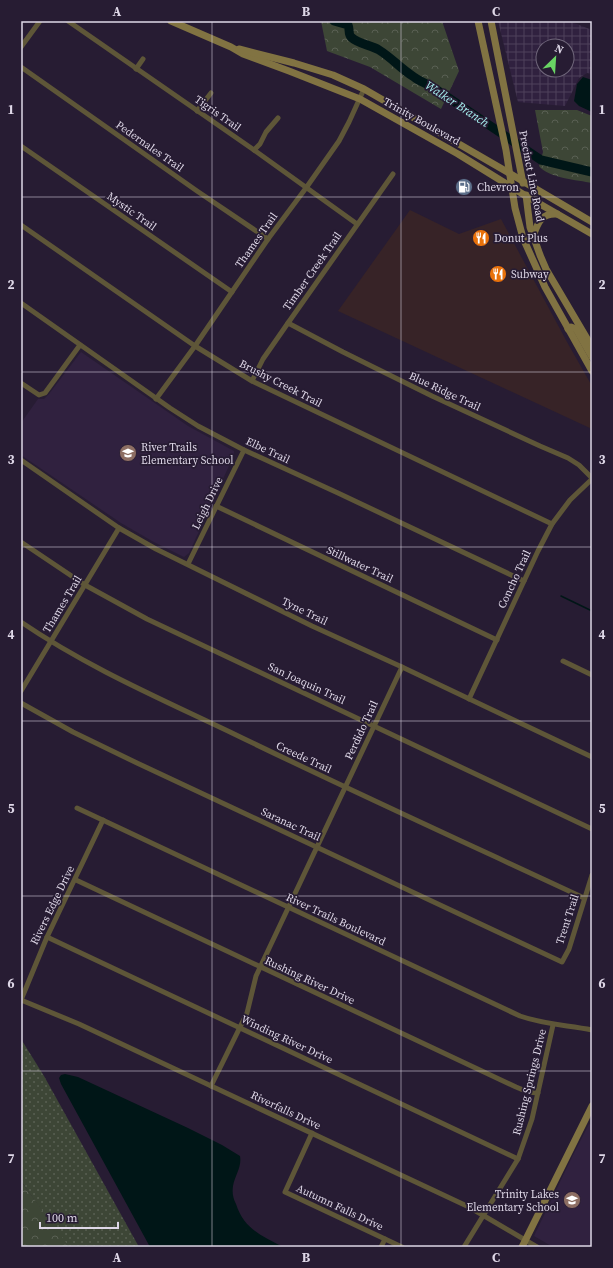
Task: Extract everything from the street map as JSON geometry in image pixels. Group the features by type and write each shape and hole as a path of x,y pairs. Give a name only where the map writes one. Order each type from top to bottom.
{"main road":[{"name":"Trinity Boulevard","path":"171,21 231,47 250,57 360,98 458,154 512,188 592,234"},
{"name":"Precinct Line Road","path":"478,21 494,94 515,208 523,238 534,266 592,371"},
{"name":"Precinct Line Road","path":"491,21 533,236 546,269 570,307 592,347"},
{"name":"Trinity Boulevard","path":"231,47 333,75 364,89 592,222"},
{"path":"533,236 537,225 544,216 557,214"},
{"path":"559,312 570,307"},
{"path":"568,329 571,327 576,329 592,357"},
{"path":"524,1244 592,1106"}],"street":[{"path":"21,47 40,21"},
{"name":"Tigris Trail","path":"68,21 254,150 357,224"},
{"path":"136,69 143,59"},
{"name":"Pedernales Trail","path":"21,67 268,239"},
{"name":"Thames Trail","path":"156,399 195,346 268,239 339,140 364,89"},
{"path":"198,111 210,93"},
{"path":"254,150 278,118"},
{"name":"Mystic Trail","path":"21,146 232,292"},
{"name":"Timber Creek Trail","path":"252,381 263,359 392,174"},
{"name":"Brushy Creek Trail","path":"21,225 195,346 252,381 552,524"},
{"name":"Elbe Trail","path":"21,303 156,399 191,422 244,450 524,581"},
{"name":"Blue Ridge Trail","path":"288,323 432,396 568,458 579,464 592,478"},
{"path":"21,383 39,395 45,393 80,345"},
{"name":"Leigh Drive","path":"188,564 244,450"},
{"name":"Tyne Trail","path":"21,460 119,528 188,564 312,626 592,757"},
{"name":"Concho Trail","path":"469,699 552,524 570,500 592,478"},
{"name":"Stillwater Trail","path":"216,506 497,640"},
{"name":"Thames Trail","path":"21,690 119,528"},
{"name":"San Joaquin Trail","path":"21,542 85,585 147,619 592,828"},
{"name":"Creede Trail","path":"21,622 51,642 116,678 345,787 584,898"},
{"path":"563,661 592,675"},
{"name":"Perdido Trail","path":"211,1086 247,1013 253,984 260,967 402,667"},
{"name":"Saranac Trail","path":"21,703 73,732 555,959"},
{"name":"River Trails Boulevard","path":"77,808 520,1016 536,1022 592,1030"},
{"name":"Rivers Edge Drive","path":"21,1000 47,937 76,880 103,820"},
{"name":"Trent Trail","path":"555,959 562,962 569,949 592,875"},
{"name":"Rushing River Drive","path":"76,880 516,1087 528,1092 538,1093"},
{"name":"Winding River Drive","path":"47,937 518,1159"},
{"name":"Riverfalls Drive","path":"21,1000 80,1024 469,1207 524,1244 537,1247"},
{"name":"Rushing Springs Drive","path":"464,1247 518,1159 532,1119 553,1025"},
{"name":"Autumn Falls Drive","path":"312,1133 285,1192 402,1247"},
{"path":"381,1247 384,1239"}],"shaded area":[{"path":"498,21 569,21 592,30 592,74 587,73 579,78 565,106 518,102"},
{"path":"583,77 592,80 592,112 579,106 574,101 577,84"},
{"path":"410,210 459,234 501,219 592,386 592,429 338,311"},
{"name":"River Trails Elementary School","path":"81,352 188,426 234,451 234,455 189,553 184,557 121,523 21,455 21,423 38,399 44,399 49,394"},
{"path":"65,1074 78,1077 188,1128 240,1156 240,1164 233,1186 234,1200 239,1213 254,1230 283,1247 150,1247 61,1084 59,1078 61,1075"},
{"name":"Trinity Lakes Elementary School","path":"589,1124 592,1125 592,1247 553,1247 534,1236"}],"green space":[{"path":"321,21 442,21 459,71 441,109 370,67 327,51"},
{"path":"535,110 577,110 592,116 592,183 556,176 543,170 539,166 543,152"},
{"path":"21,1039 44,1076 139,1247 68,1247 21,1181"},
{"path":"21,1181 67,1244 68,1247 21,1247"}],"waterway":[{"name":"Walker Branch","path":"334,21 348,25 350,36 354,39 379,50 405,71 431,86 541,160 592,172"},
{"path":"561,596 592,611"}],"place":[{"name":"Chevron","path":"464,187"},
{"name":"Donut Plus","path":"481,238"},
{"name":"Subway","path":"498,274"},
{"name":"River Trails Elementary School","path":"128,453"},
{"name":"Trinity Lakes Elementary School","path":"572,1200"}]}
